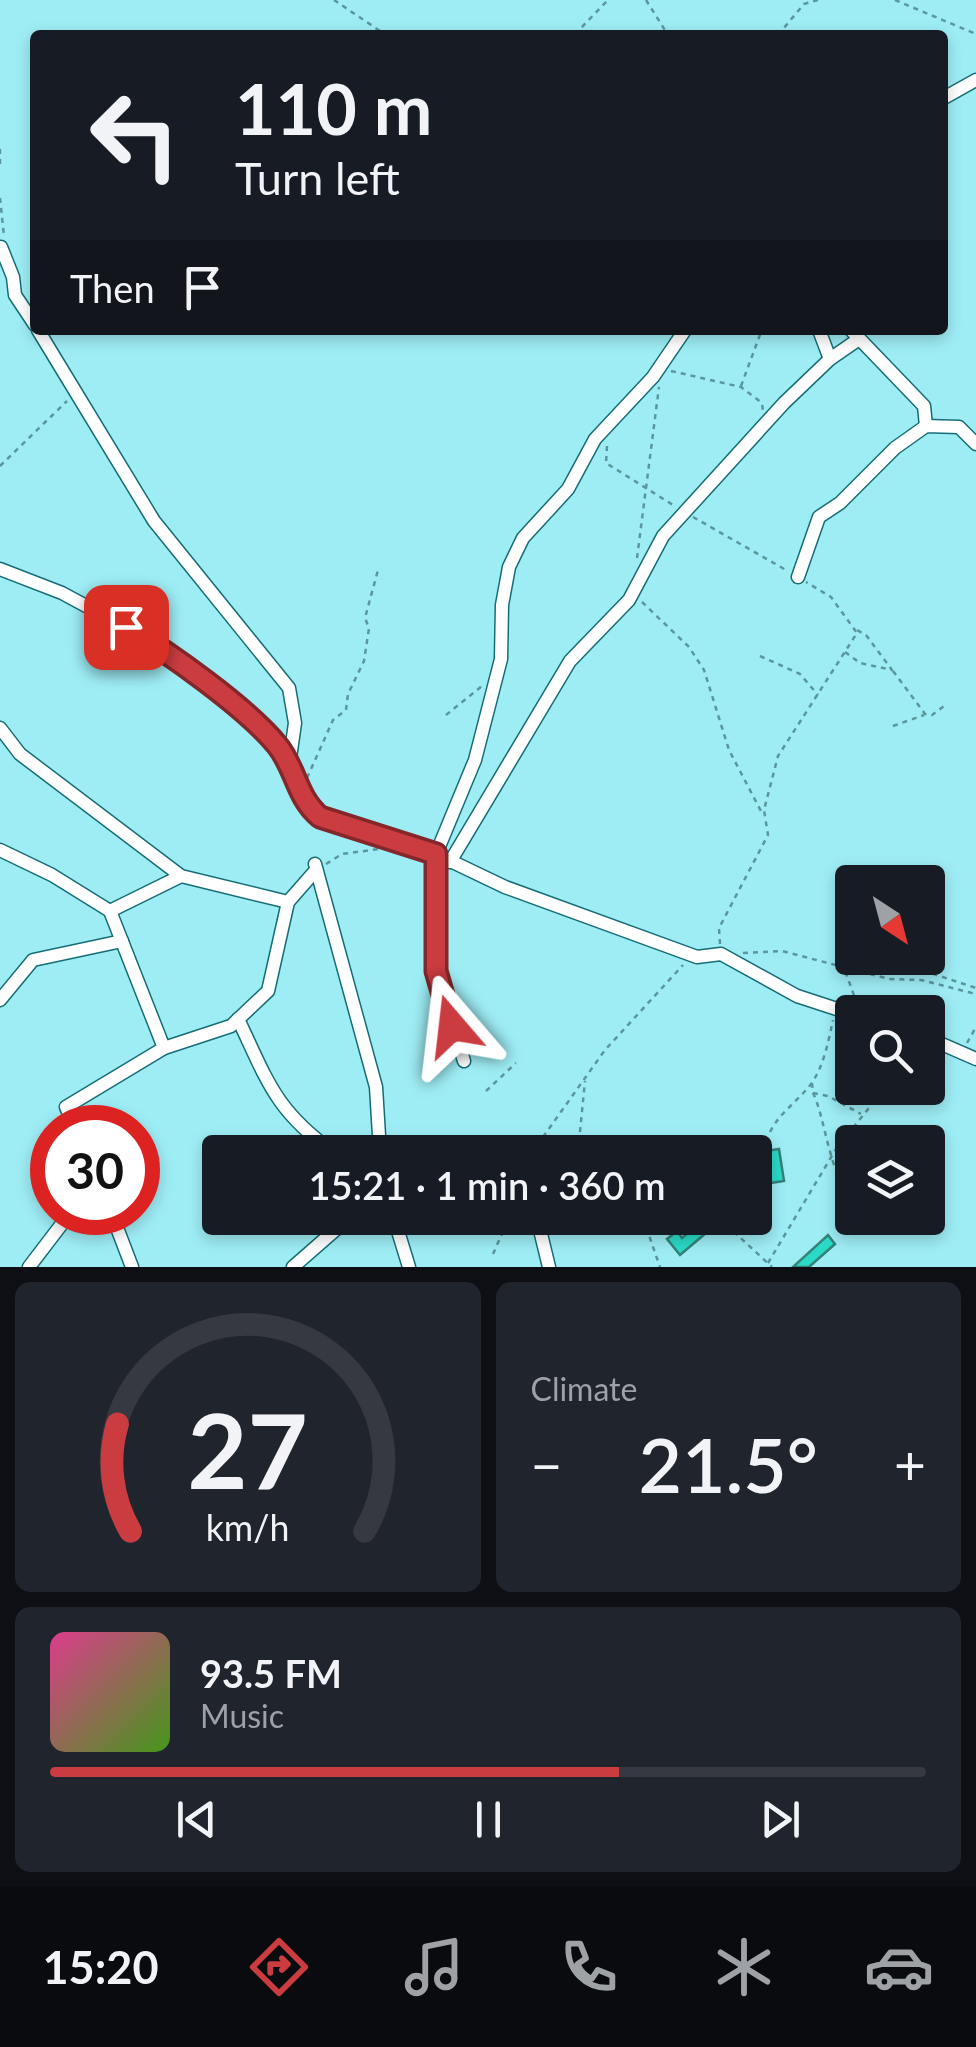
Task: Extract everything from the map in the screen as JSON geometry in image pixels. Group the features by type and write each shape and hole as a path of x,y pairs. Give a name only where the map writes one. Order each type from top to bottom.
{"street":[{"path":"948,96 976,80"},
{"path":"1,247 14,277 15,295 30,318"},
{"path":"41,335 154,522 289,688 295,724 289,764"},
{"path":"464,1061 436,971 436,854 474,760 497,671 509,566 523,538 568,488 588,449 662,365 682,335"},
{"path":"821,335 830,359"},
{"path":"450,862 570,662 633,592 663,536 765,424 854,335"},
{"path":"856,335 924,406 926,426"},
{"path":"798,578 819,517 840,502 895,448 926,426 960,427 976,444"},
{"path":"0,569 62,593 154,644 262,728 289,764 308,807 330,823 436,854 505,887 697,957 721,954 797,996 835,1009"},
{"path":"0,728 20,754 182,876 288,902"},
{"path":"0,749 20,754"},
{"path":"0,850 52,875 110,911 164,1048"},
{"path":"69,1105 164,1048 231,1026 268,991 288,902 318,866"},
{"path":"318,866 376,1087 379,1135"},
{"path":"110,911 182,876"},
{"path":"0,1000 33,960 122,940"},
{"path":"238,1019 279,1104 310,1135"},
{"path":"945,1045 976,1059"},
{"path":"29,1267 53,1235"},
{"path":"120,1235 132,1267"},
{"path":"294,1267 330,1235"},
{"path":"402,1235 409,1267"},
{"path":"541,1235 549,1267"}],"path":[{"path":"334,0 379,30"},
{"path":"579,30 608,0"},
{"path":"646,0 665,30"},
{"path":"782,30 804,4 818,0"},
{"path":"895,0 976,34"},
{"path":"0,149 0,168"},
{"path":"0,198 5,231 1,247"},
{"path":"741,388 760,335"},
{"path":"765,424 762,403 741,388 693,379 662,365 633,592 652,616 689,648 704,670 729,750 764,816 768,835 719,928 721,954 782,951 835,963"},
{"path":"0,466 76,391"},
{"path":"608,427 606,463 832,598 857,633 778,756 764,816"},
{"path":"299,792 333,720 346,710 348,694 364,660 369,628 365,618 378,570"},
{"path":"854,628 866,635 925,714"},
{"path":"845,652 860,663 892,670"},
{"path":"760,656 800,674 819,696"},
{"path":"446,715 497,671"},
{"path":"892,726 932,715 944,706"},
{"path":"318,866 363,848 384,849"},
{"path":"542,1135 605,1050 684,963 697,957"},
{"path":"876,975 976,991"},
{"path":"932,975 976,991"},
{"path":"770,1132 777,1119 812,1082 826,1050 835,1009"},
{"path":"486,1091 516,1063"},
{"path":"579,1135 586,1079"},
{"path":"812,1082 835,1170"},
{"path":"813,1093 828,1096 862,1114"},
{"path":"768,1263 833,1153 870,1105"},
{"path":"493,1254 501,1235"},
{"path":"649,1235 660,1267"},
{"path":"738,1235 772,1267"}],"building":[{"path":"779,1149 784,1181 772,1183 772,1150"},
{"path":"672,1235 704,1235 680,1255 667,1239"},
{"path":"828,1235 835,1244 809,1267 793,1267"}],"route":[{"path":"126,627 154,644 262,728 289,764 296,788 308,807 320,817 436,854 436,971 452,1026"}]}
